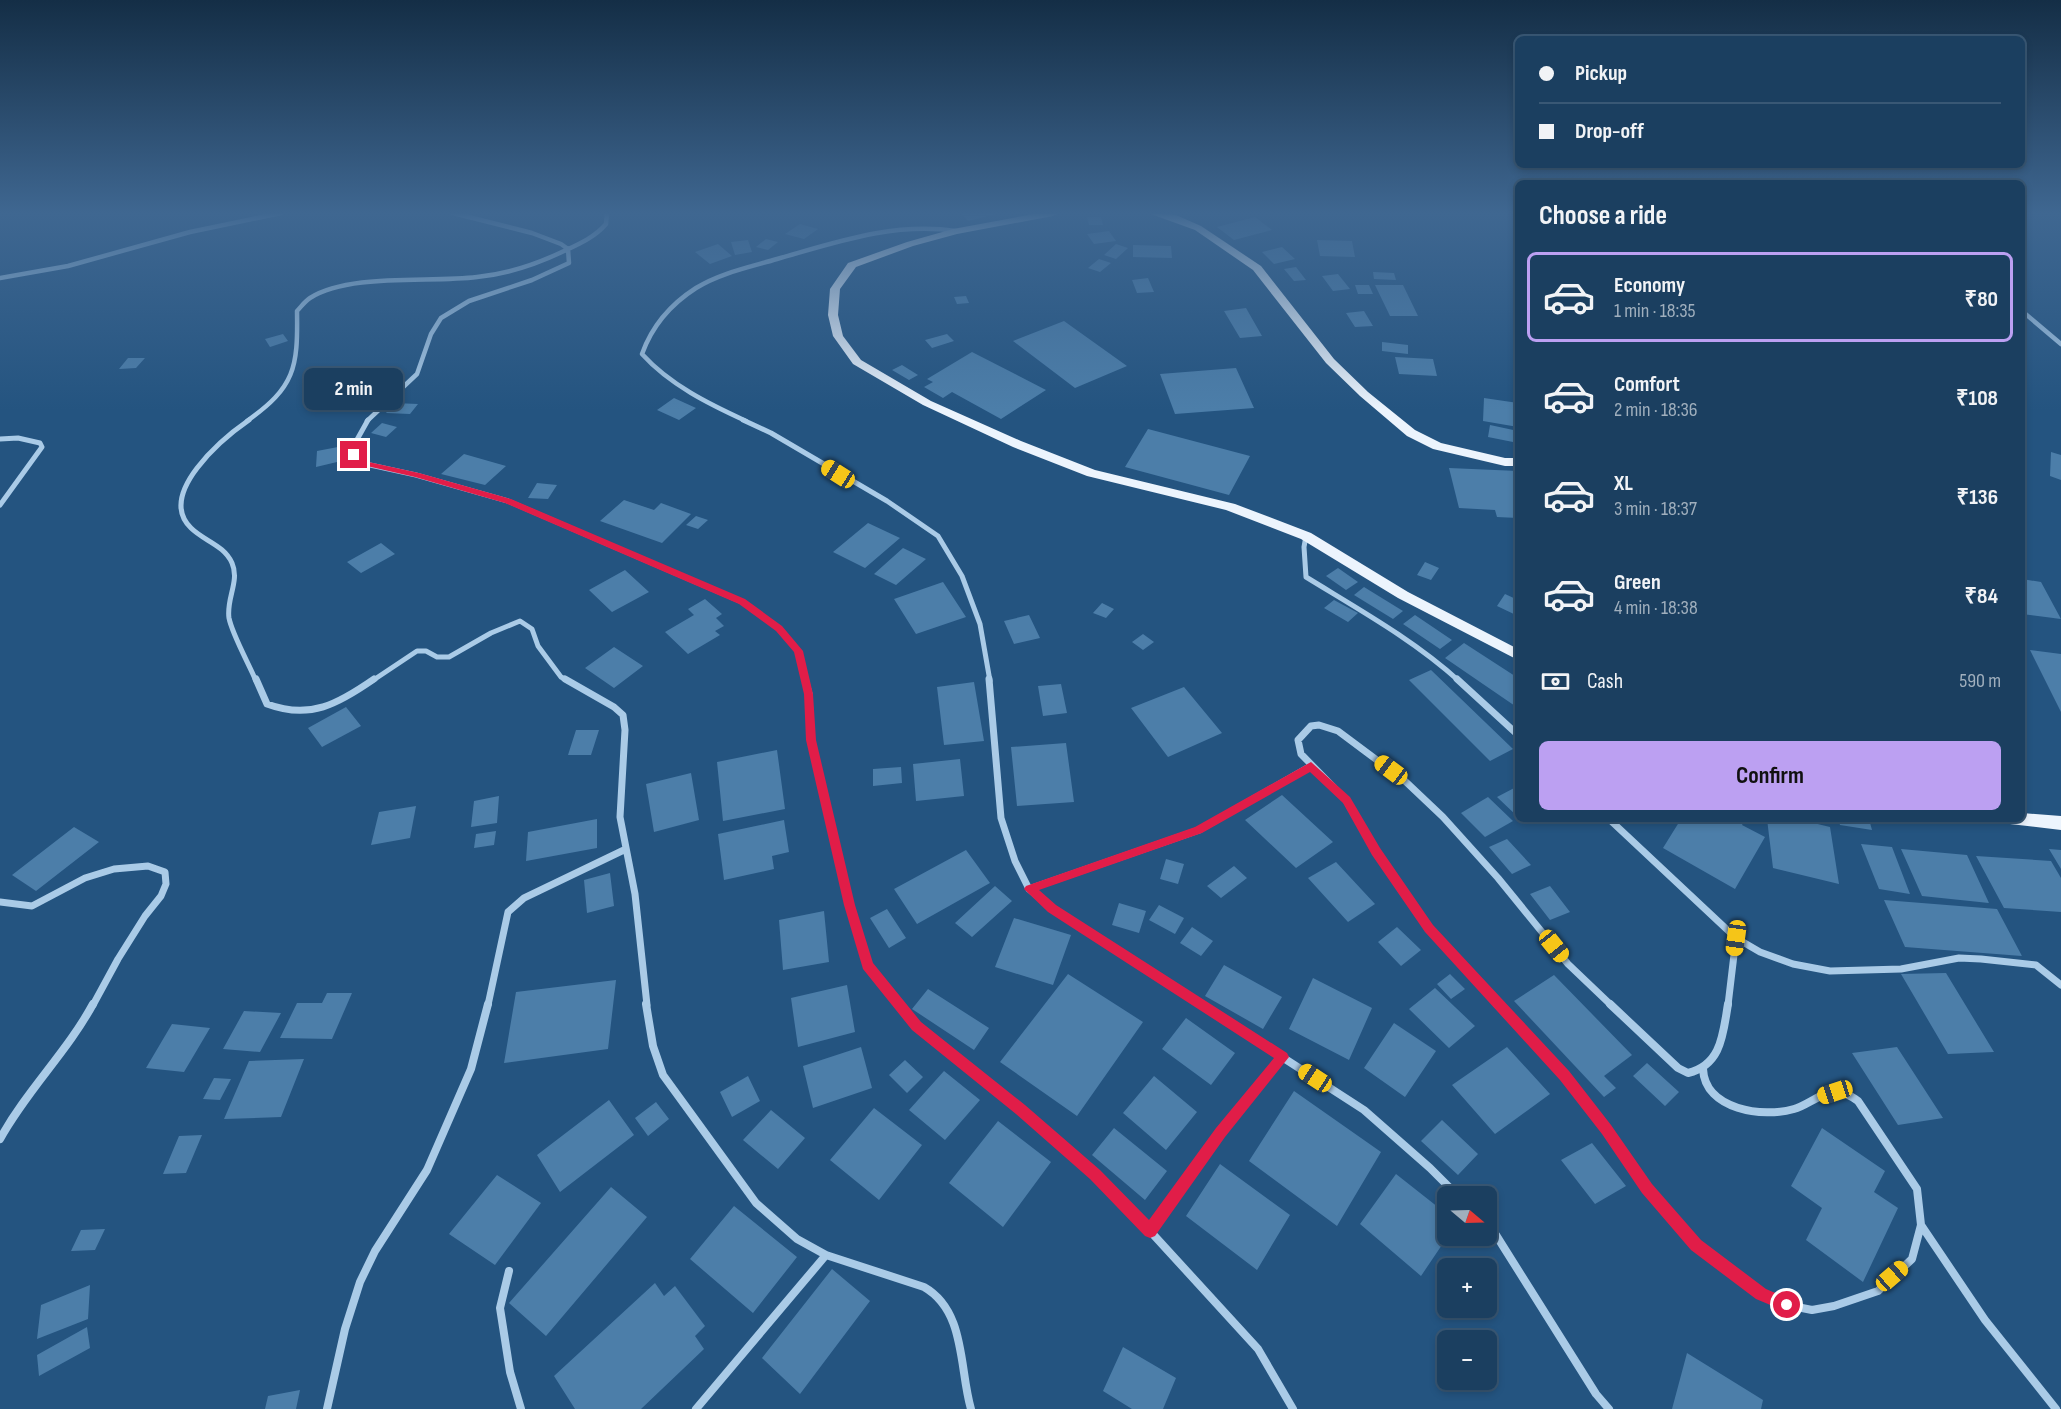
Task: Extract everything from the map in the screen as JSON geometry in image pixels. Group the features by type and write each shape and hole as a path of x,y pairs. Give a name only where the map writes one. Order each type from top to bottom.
{"main road":[{"path":"842,279 835,289 832,315 838,336 857,362 927,403 1017,444 1091,473 1230,507 1306,536 1403,595 1515,653"},
{"path":"1265,279 1330,361 1364,394 1411,433 1437,446 1505,462 1515,462"},
{"path":"2025,820 2061,823"}],"street":[{"path":"464,279 395,281 343,286 328,289 301,304 297,311 300,330 298,360 289,383 279,398 206,453 182,498 182,516 190,528 220,546 232,563 236,584 230,601 229,618 267,704 277,710 315,709 356,692 417,651 426,651 437,657 449,657 520,621 532,629 537,646 561,677 614,707 623,715 625,730 620,817 635,894 643,982 653,1046 663,1075 756,1203 797,1239 826,1255 924,1287 936,1294 946,1305 961,1349 966,1392 971,1409"},
{"path":"532,279 469,301 441,318 431,334 417,374 366,422 354,445 354,455 361,463 416,475 508,501 742,602 779,628 798,651 809,694 811,740 849,905 867,966 916,1026 1020,1109 1095,1175 1150,1231 1258,1349 1293,1409"},
{"path":"712,279 700,284 673,306 646,339 642,354 653,366 677,384 717,408 771,433 887,501 938,536 962,576 980,624 988,663 1001,818 1015,861 1029,889 1052,908 1364,1110 1448,1186"},
{"path":"2025,314 2061,344"},
{"path":"0,439 32,440 40,443 42,447 37,459 12,486 0,505"},
{"path":"1306,536 1303,554 1307,562 1306,577 1376,620 1446,669 1515,732"},
{"path":"1703,1069 1703,1081 1711,1092 1725,1102 1747,1110 1773,1114 1802,1106 1835,1092 1849,1094 1858,1101 1917,1189 1921,1225 1912,1259 1878,1291 1834,1306 1812,1310 1787,1305 1761,1294 1696,1245 1647,1189 1606,1130 1564,1076 1429,929 1376,852 1346,800 1301,754 1298,740 1307,728 1319,725 1338,731 1396,774 1443,817 1498,878 1568,964 1678,1068 1688,1073 1703,1069 1711,1063 1720,1042 1726,1015 1736,938"},
{"path":"1029,889 1199,830 1311,766"},
{"path":"1612,822 1736,938 1760,952 1793,964 1830,971 1890,970 1959,958 1981,959 2036,965 2061,985"},
{"path":"327,1409 345,1329 360,1282 375,1251 427,1170 471,1069 498,965 508,912 524,898 626,849"},
{"path":"0,902 33,906 87,877 130,867 147,865 159,867 165,873 166,884 161,896 145,916 118,959 81,1028 17,1108 0,1139"},
{"path":"1150,1231 1221,1133 1282,1057"},
{"path":"1921,1225 1985,1320 2056,1409"},
{"path":"1497,1237 1596,1395 1609,1409"},
{"path":"696,1409 826,1255"},
{"path":"509,1271 501,1308 510,1372 521,1409"}],"building":[{"path":"1148,279 1154,292 1137,293 1132,280"},
{"path":"1324,279 1342,279 1350,289 1333,291"},
{"path":"1355,285 1369,285 1373,294 1358,294"},
{"path":"1375,285 1403,285 1418,316 1390,316"},
{"path":"966,296 969,303 957,304 954,297"},
{"path":"1246,308 1262,336 1240,338 1224,311"},
{"path":"1364,311 1373,326 1355,327 1346,313"},
{"path":"1064,321 1127,366 1075,388 1013,341"},
{"path":"283,334 288,341 270,347 265,339"},
{"path":"947,334 954,341 932,348 925,340"},
{"path":"1382,342 1408,345 1408,354 1382,351"},
{"path":"972,352 1046,390 1001,419 952,392 943,398 924,387 933,382 927,379"},
{"path":"1395,357 1433,359 1437,376 1399,374"},
{"path":"128,358 145,358 136,368 119,369"},
{"path":"902,365 918,375 909,380 892,370"},
{"path":"1236,368 1254,408 1175,414 1160,374"},
{"path":"674,398 696,408 679,420 657,410"},
{"path":"1484,398 1515,403 1515,426 1483,421"},
{"path":"394,403 418,404 410,414 386,413"},
{"path":"382,423 397,427 386,437 371,433"},
{"path":"1490,425 1515,430 1515,442 1488,437"},
{"path":"1148,429 1250,456 1229,495 1125,467"},
{"path":"338,447 337,462 316,467 317,451"},
{"path":"2051,452 2061,455 2061,480 2050,476"},
{"path":"464,454 506,466 485,485 441,474"},
{"path":"1449,468 1515,471 1515,518 1497,517 1495,510 1459,508"},
{"path":"537,483 557,485 548,499 528,498"},
{"path":"624,500 654,510 661,503 691,514 662,543 600,521"},
{"path":"696,516 708,520 698,529 686,525"},
{"path":"868,523 900,538 865,568 833,552"},
{"path":"381,543 395,554 361,573 347,562"},
{"path":"903,548 926,559 896,585 874,574"},
{"path":"1425,562 1439,568 1431,580 1417,575"},
{"path":"1338,568 1358,582 1346,590 1326,576"},
{"path":"625,570 649,592 612,612 589,590"},
{"path":"2025,579 2041,582 2061,619 2025,614"},
{"path":"943,582 966,617 916,634 894,599"},
{"path":"1364,587 1403,611 1393,619 1354,595"},
{"path":"1505,594 1515,599 1515,615 1497,606"},
{"path":"705,599 722,614 716,618 724,626 715,631 720,635 688,654 665,632 694,615 688,609"},
{"path":"1334,600 1358,613 1348,622 1324,608"},
{"path":"1102,603 1114,609 1106,618 1093,613"},
{"path":"1029,615 1040,638 1014,644 1004,621"},
{"path":"1415,615 1452,640 1440,649 1403,624"},
{"path":"1143,634 1154,642 1143,650 1132,642"},
{"path":"1464,643 1515,676 1515,706 1445,658"},
{"path":"614,647 643,666 614,688 585,668"},
{"path":"2030,650 2061,654 2061,712"},
{"path":"1431,670 1513,749 1490,761 1409,680"},
{"path":"974,682 984,741 944,745 937,687"},
{"path":"1061,684 1067,713 1043,716 1038,686"},
{"path":"1184,687 1222,733 1168,757 1131,708"},
{"path":"346,707 361,726 322,747 308,728"},
{"path":"576,730 599,730 591,755 568,755"},
{"path":"1066,743 1074,802 1017,806 1011,747"},
{"path":"777,750 785,809 723,821 717,762"},
{"path":"960,759 964,796 916,801 913,764"},
{"path":"901,767 902,783 873,786 873,769"},
{"path":"691,773 699,820 654,832 646,784"},
{"path":"1515,788 1515,814 1497,797"},
{"path":"1282,795 1333,842 1296,868 1245,820"},
{"path":"499,796 497,823 471,827 474,801"},
{"path":"1488,797 1513,821 1485,837 1461,813"},
{"path":"416,806 410,838 371,845 379,812"},
{"path":"597,819 597,848 526,861 528,832"},
{"path":"784,820 789,852 772,856 774,869 724,880 718,834"},
{"path":"1679,822 1744,822 1742,825 1765,837 1735,889 1663,848"},
{"path":"1767,822 1809,822 1830,827 1839,884 1773,868"},
{"path":"1839,822 1870,822 1872,830 1840,825"},
{"path":"74,827 99,842 36,891 12,875"},
{"path":"496,831 494,845 474,848 476,834"},
{"path":"1507,839 1531,865 1512,874 1489,847"},
{"path":"1861,844 1892,847 1910,894 1879,889"},
{"path":"1901,849 1967,855 1989,903 1922,896"},
{"path":"2049,849 2061,850 2061,869"},
{"path":"966,850 990,883 917,924 894,889"},
{"path":"1976,856 2051,861 2061,878 2061,912 2004,908"},
{"path":"1166,859 1184,864 1178,884 1160,879"},
{"path":"1336,862 1375,904 1348,922 1308,878"},
{"path":"1234,866 1247,878 1221,898 1207,886"},
{"path":"610,873 614,906 587,913 584,880"},
{"path":"995,886 1012,901 972,937 955,923"},
{"path":"1550,886 1570,912 1550,920 1530,894"},
{"path":"1884,900 1997,909 2022,956 1905,947"},
{"path":"1119,903 1146,911 1139,933 1112,925"},
{"path":"1159,905 1184,918 1175,934 1149,920"},
{"path":"887,909 906,938 889,948 870,918"},
{"path":"824,911 829,962 783,970 779,920"},
{"path":"1014,918 1071,935 1053,985 995,967"},
{"path":"1192,927 1213,941 1201,956 1180,943"},
{"path":"1397,927 1421,950 1401,966 1378,942"},
{"path":"1224,965 1282,997 1263,1029 1205,996"},
{"path":"1946,973 1994,1052 1948,1054 1901,974"},
{"path":"1068,974 1143,1022 1077,1116 1000,1062"},
{"path":"1450,974 1465,989 1451,999 1437,984"},
{"path":"1554,975 1632,1055 1604,1076 1616,1088 1604,1097 1514,1001"},
{"path":"1313,978 1372,1008 1349,1060 1289,1029"},
{"path":"616,980 608,1049 504,1063 516,992"},
{"path":"847,985 855,1032 798,1047 791,998"},
{"path":"1435,988 1475,1026 1449,1048 1409,1009"},
{"path":"928,989 989,1028 974,1050 912,1009"},
{"path":"327,993 352,993 332,1039 280,1038 297,1003 322,1003"},
{"path":"244,1011 281,1013 260,1052 223,1049"},
{"path":"1186,1018 1235,1053 1211,1085 1162,1049"},
{"path":"1394,1023 1436,1051 1405,1097 1364,1068"},
{"path":"172,1024 210,1028 184,1072 146,1068"},
{"path":"861,1047 872,1088 813,1108 803,1066"},
{"path":"1507,1047 1550,1094 1495,1134 1452,1085"},
{"path":"1897,1047 1943,1118 1898,1125 1852,1053"},
{"path":"304,1059 281,1117 224,1119 249,1061"},
{"path":"905,1060 923,1077 907,1093 889,1075"},
{"path":"1647,1063 1679,1092 1665,1106 1633,1076"},
{"path":"944,1071 980,1100 945,1140 909,1110"},
{"path":"748,1076 760,1101 732,1117 720,1092"},
{"path":"1154,1076 1197,1112 1166,1150 1123,1113"},
{"path":"214,1078 231,1079 220,1100 203,1099"},
{"path":"1294,1091 1381,1152 1337,1226 1249,1161"},
{"path":"609,1100 634,1135 560,1192 537,1155"},
{"path":"656,1102 669,1119 648,1136 635,1118"},
{"path":"874,1108 922,1145 879,1200 830,1160"},
{"path":"771,1110 805,1138 778,1169 743,1140"},
{"path":"1442,1120 1478,1154 1458,1175 1421,1141"},
{"path":"998,1121 1051,1162 1003,1227 949,1183"},
{"path":"1114,1128 1167,1171 1145,1200 1092,1155"},
{"path":"1822,1128 1885,1171 1874,1192 1898,1208 1863,1282 1806,1240 1822,1208 1791,1186"},
{"path":"202,1135 186,1173 163,1174 179,1136"},
{"path":"1592,1143 1626,1186 1595,1204 1561,1160"},
{"path":"1220,1164 1290,1215 1257,1270 1186,1216"},
{"path":"1396,1174 1437,1206 1437,1246 1441,1246 1421,1276 1360,1224"},
{"path":"497,1175 541,1203 495,1265 449,1234"},
{"path":"611,1187 647,1217 546,1336 509,1303"},
{"path":"734,1206 797,1257 753,1313 690,1259"},
{"path":"105,1229 95,1250 71,1251 81,1230"},
{"path":"832,1269 870,1301 800,1394 762,1358"},
{"path":"655,1283 664,1296 675,1286 705,1326 695,1336 704,1349 641,1409 575,1409 554,1376"},
{"path":"90,1285 88,1319 37,1339 41,1305"},
{"path":"87,1327 90,1348 39,1376 37,1355"},
{"path":"1123,1347 1176,1378 1163,1409 1132,1409 1103,1391"},
{"path":"1687,1353 1763,1400 1761,1409 1672,1409"},
{"path":"300,1390 296,1409 265,1409 268,1396"}],"route":[{"path":"354,455 361,463 416,475 508,501 742,602 779,628 798,651 809,694 811,740 849,905 867,966 916,1026 1020,1109 1095,1175 1150,1231 1221,1133 1282,1057 1052,908 1029,889 1199,830 1311,766 1346,800 1376,852 1429,929 1564,1076 1606,1130 1647,1189 1696,1245 1761,1294 1787,1305"}]}
